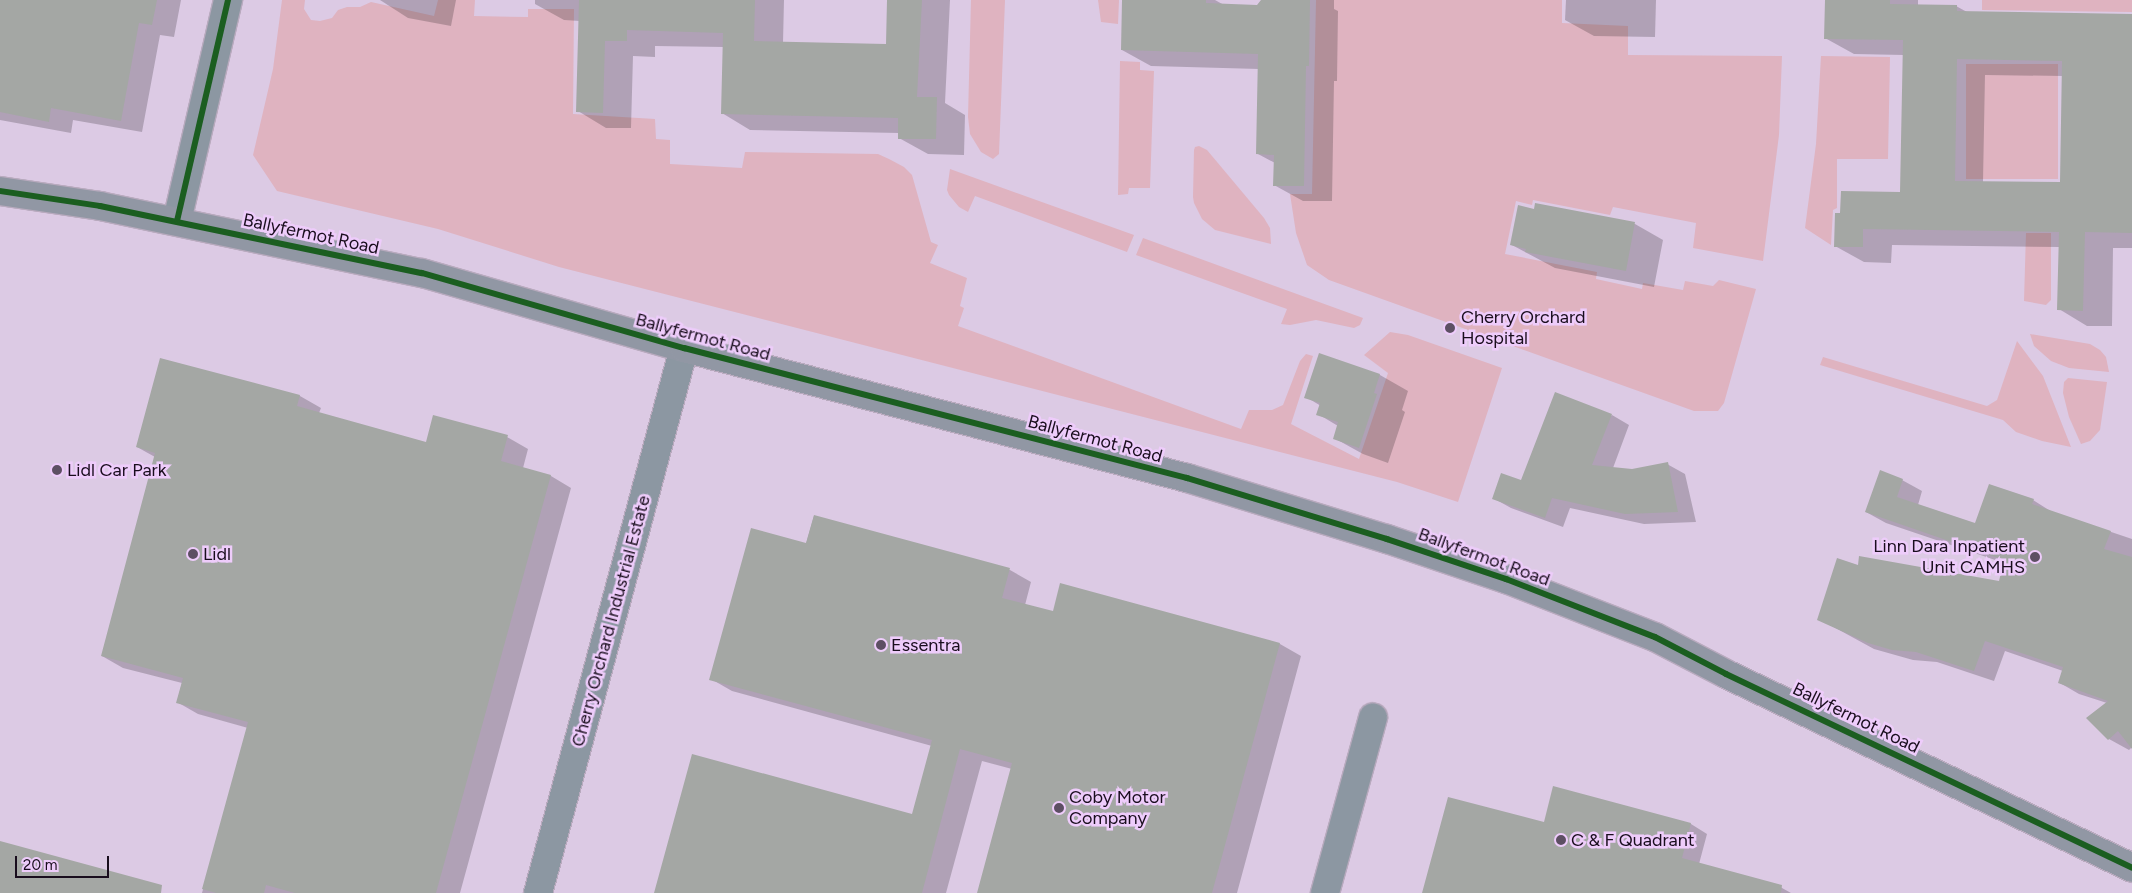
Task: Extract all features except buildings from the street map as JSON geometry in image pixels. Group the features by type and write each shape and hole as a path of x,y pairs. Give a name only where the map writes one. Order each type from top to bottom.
{"main road":[{"name":"Ballyfermot Road","path":"0,191 100,206 422,273 684,348 1187,478 1387,539 1506,579 1656,637 1726,674 2132,868"}],"street":[{"path":"177,222 228,0"},
{"name":"Cherry Orchard Industrial Estate","path":"538,893 684,348"},
{"path":"1325,893 1373,717"}],"shaded area":[{"path":"282,0 305,0 304,9 311,20 320,21 332,18 338,10 347,7 360,7 371,2 434,16 438,0 475,0 474,16 528,17 528,9 574,9 573,114 655,119 656,139 670,140 670,164 742,168 745,152 878,154 889,159 904,167 912,175 931,242 938,245 930,263 967,278 960,306 964,308 958,326 1241,429 1249,410 1272,410 1283,405 1300,361 1306,354 1313,356 1291,424 1359,459 1388,373 1364,355 1390,332 1408,335 1502,368 1458,502 1397,482 559,267 438,229 277,191 253,155 273,69"},
{"path":"971,0 1005,0 999,154 993,159 981,152 970,134 968,117"},
{"path":"1098,0 1119,0 1118,24 1101,22"},
{"path":"1316,0 1562,0 1562,23 1628,26 1628,55 1782,56 1779,135 1763,261 1693,248 1696,223 1613,207 1610,215 1533,200 1532,205 1516,201 1505,254 1597,272 1596,279 1642,289 1643,283 1683,290 1685,281 1713,286 1719,280 1756,289 1724,403 1718,411 1694,411 1329,280 1307,265 1296,233 1290,194 1312,194"},
{"path":"1982,0 2132,0 2132,12 1982,10"},
{"path":"1821,56 1890,57 1888,159 1837,159 1837,208 1833,210 1831,245 1805,228 1816,144"},
{"path":"1120,61 1140,62 1140,70 1154,71 1150,188 1129,188 1128,194 1118,195"},
{"path":"1966,64 2058,64 2058,179 1966,179"},
{"path":"1199,146 1207,150 1264,218 1270,228 1271,244 1215,230 1202,219 1193,197 1194,150 1195,147"},
{"path":"950,169 1134,235 1127,252 975,196 968,212 959,207 949,195 947,190"},
{"path":"2026,233 2051,233 2051,300 2046,305 2024,301"},
{"path":"1143,238 1363,318 1360,325 1354,328 1316,320 1290,325 1281,324 1287,309 1136,255"},
{"path":"2030,334 2090,344 2100,350 2106,357 2109,372 2069,368 2051,361 2034,346"},
{"path":"2017,341 2043,376 2071,447 2042,441 2016,432 2003,420 1820,365 1823,357 1987,406 1997,400"},
{"path":"2068,378 2107,382 2100,430 2090,441 2081,444 2069,417 2063,393 2064,382"}],"cycle path":[{"path":"177,221 228,0"},
{"path":"0,191 100,206 422,273 684,348 1187,478 1387,539 1506,579 1655,637 1726,674 2132,868"}],"place":[{"name":"Cherry Orchard Hospital","path":"1450,328"},
{"name":"Lidl Car Park","path":"57,470"},
{"name":"Lidl","path":"193,554"},
{"name":"Linn Dara Inpatient Unit CAMHS","path":"2035,557"},
{"name":"Essentra","path":"881,645"},
{"name":"Coby Motor Company","path":"1059,808"},
{"name":"C & F Quadrant","path":"1561,840"}]}
